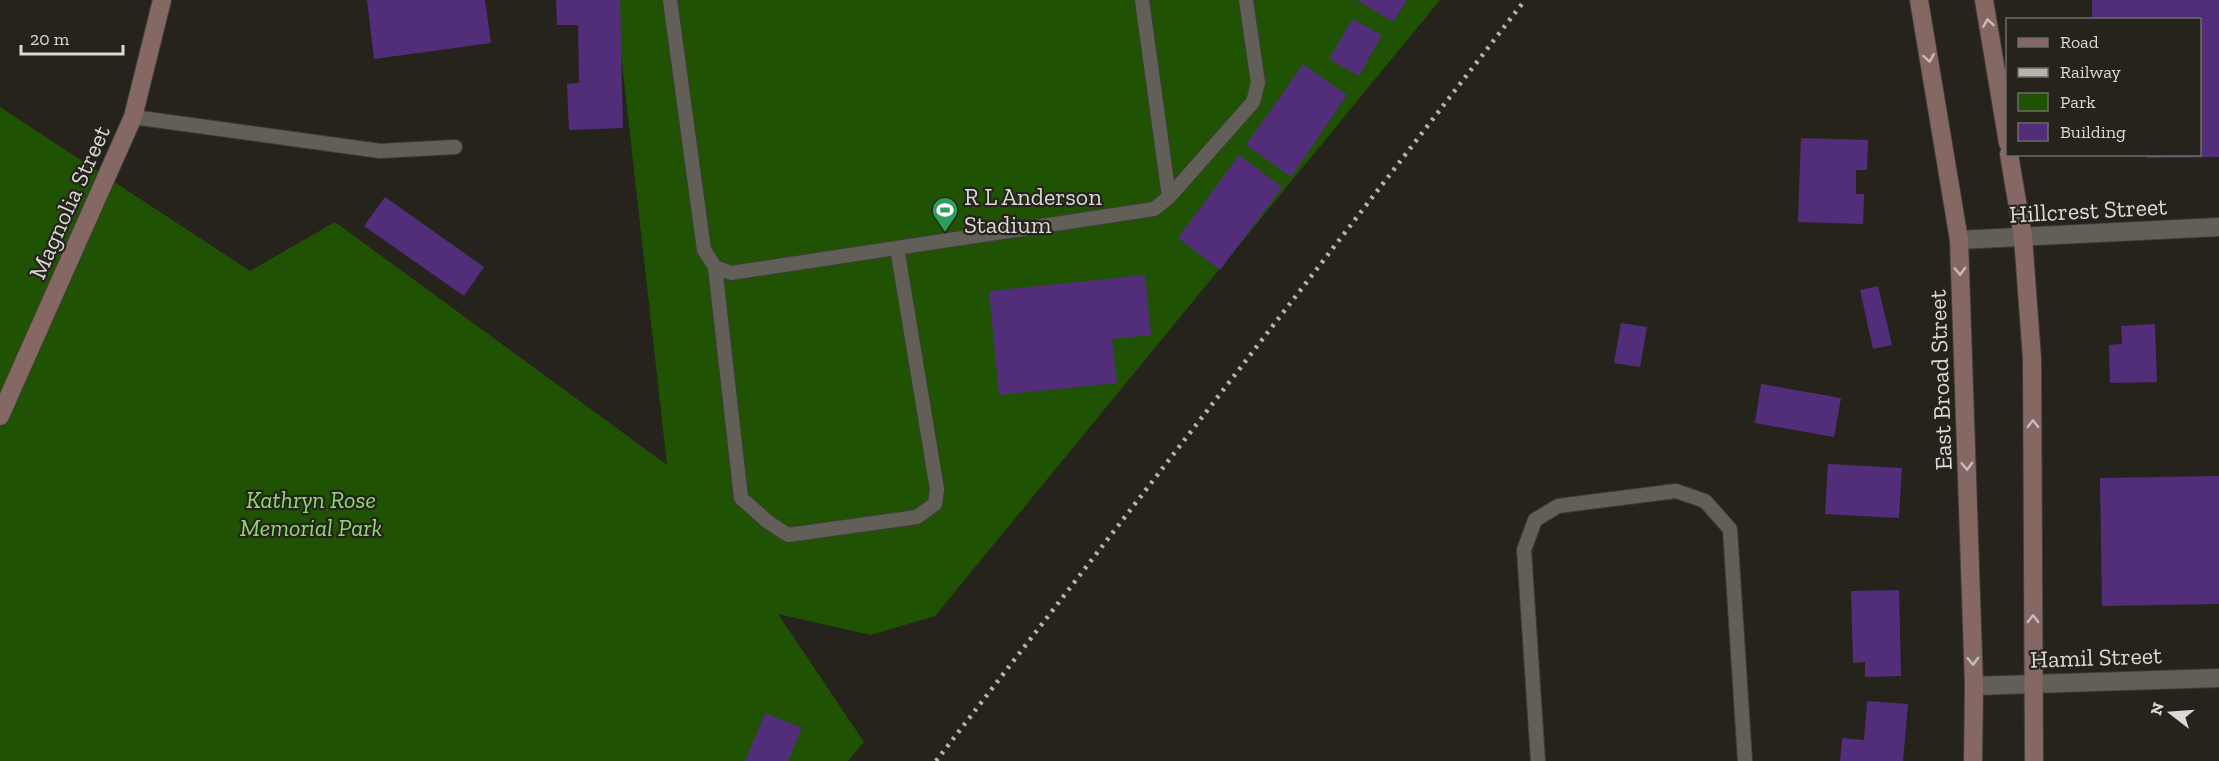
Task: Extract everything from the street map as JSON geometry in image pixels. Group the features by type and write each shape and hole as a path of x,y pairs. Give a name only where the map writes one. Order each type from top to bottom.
{"main road":[{"name":"Magnolia Street","path":"0,416 133,117 162,0"},
{"name":"East Broad Street","path":"1919,0 1959,240 1974,686 1973,761"},
{"path":"1984,0 2006,137"},
{"path":"2009,156 2023,237 2032,359 2034,761"}],"street":[{"name":"Hillcrest Street","path":"1959,240 2219,227"},
{"name":"Hamil Street","path":"1974,686 2219,678"}],"lane":[{"path":"670,0 704,250 715,267 741,498 768,522 788,535 917,517 935,504 937,489 897,248"},
{"path":"1142,0 1169,197"},
{"path":"715,267 731,273 1154,209 1169,197 1253,102 1258,83 1246,0"},
{"path":"133,117 380,151 455,147"},
{"path":"1538,761 1524,550 1535,520 1558,506 1676,492 1705,501 1730,529 1745,761"}],"green space":[{"name":"Kathryn Rose Memorial Park","path":"615,0 1440,0 935,616 871,635 778,614 864,742 848,761 0,761 0,107 250,271 335,222 667,465"}],"building":[{"path":"367,0 485,0 491,43 374,59"},
{"path":"556,0 620,0 623,128 569,130 567,84 579,83 578,25 557,25"},
{"path":"1357,0 1407,0 1393,22"},
{"path":"2092,0 2219,0 2219,157 2147,158 2147,156 2201,156 2201,18 2092,18"},
{"path":"1352,19 1382,35 1359,76 1329,59"},
{"path":"1303,64 1347,95 1291,177 1246,145"},
{"path":"1801,138 1868,140 1867,170 1856,170 1856,194 1864,194 1863,224 1798,222"},
{"path":"1239,155 1282,187 1220,270 1178,238"},
{"path":"385,197 484,267 464,296 364,226"},
{"path":"1145,275 1151,335 1112,339 1117,383 999,395 989,291"},
{"path":"1878,286 1892,345 1873,349 1860,290"},
{"path":"1621,323 1647,327 1640,367 1614,363"},
{"path":"2155,324 2157,382 2110,383 2109,345 2122,344 2121,326"},
{"path":"1761,384 1841,398 1834,437 1755,423"},
{"path":"1828,464 1902,468 1899,518 1825,514"},
{"path":"2219,476 2219,604 2102,606 2100,478"},
{"path":"1899,590 1901,676 1865,677 1865,662 1853,663 1851,591"},
{"path":"1867,701 1908,704 1903,761 1840,761 1842,738 1864,740"},
{"path":"765,713 802,728 788,761 745,761"}],"railway":[{"path":"936,761 1525,0"}],"place":[{"name":"R L Anderson Stadium","path":"945,233"}]}
